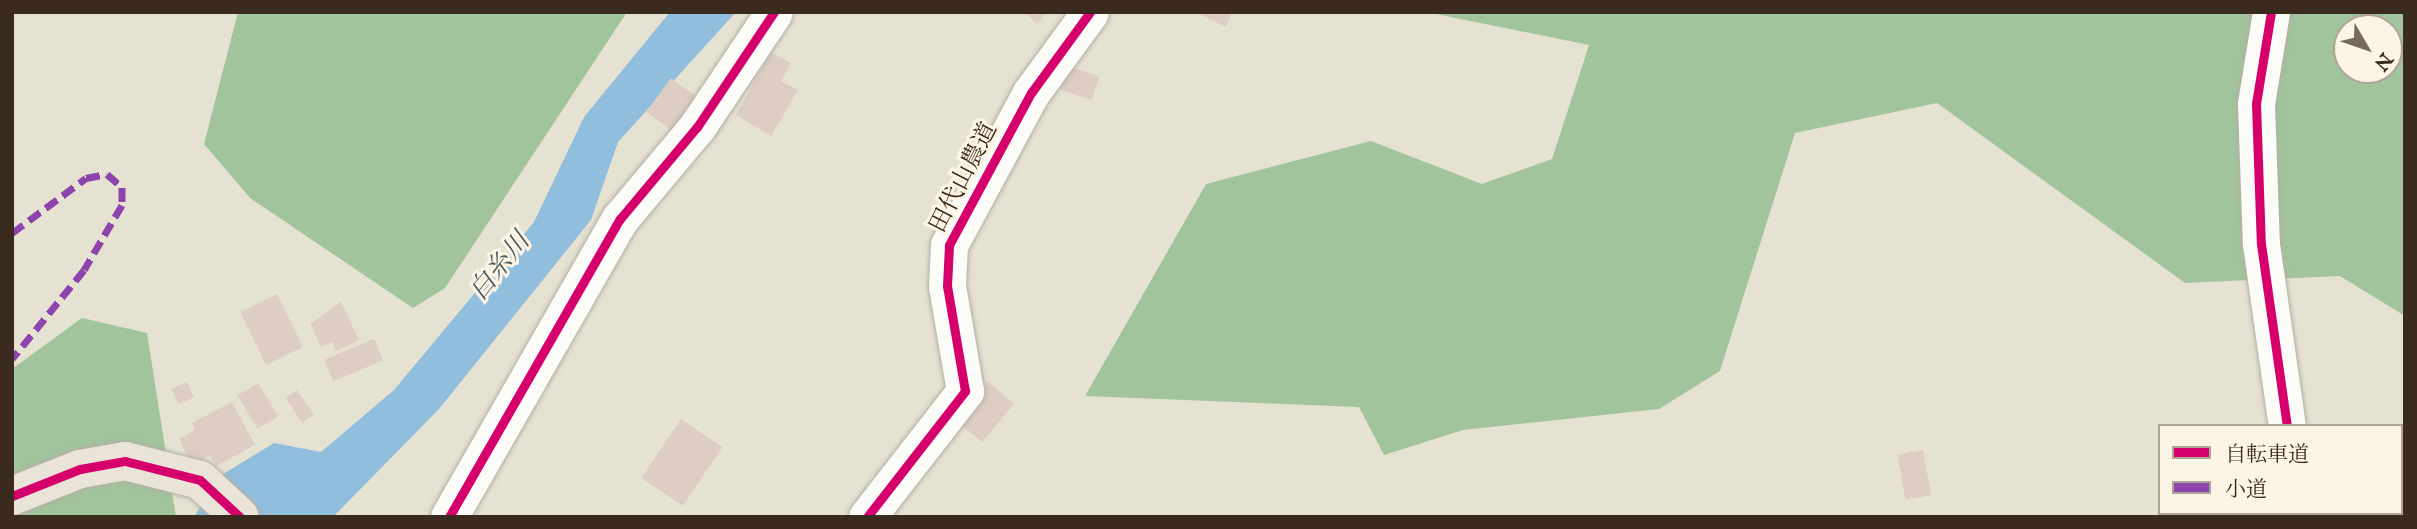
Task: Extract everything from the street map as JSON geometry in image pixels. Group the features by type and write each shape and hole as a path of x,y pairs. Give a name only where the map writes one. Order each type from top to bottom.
{"main road":[{"path":"12,496 80,469 125,461 200,480 240,517"}],"street":[{"path":"449,517 620,219 697,127 774,12"},
{"name":"田代山農道","path":"867,517 965,391 947,286 949,245 1031,93 1090,12"},
{"path":"2271,12 2256,104 2260,216 2287,424"}],"green space":[{"path":"238,12 627,12 445,288 413,308 250,198 204,144"},
{"path":"1426,12 2405,12 2405,316 2340,276 2185,283 1937,103 1795,133 1720,371 1659,409 1463,430 1384,455 1359,407 1085,396 1206,184 1371,141 1482,184 1552,159 1589,45"},
{"path":"82,318 147,333 176,517 12,517 12,369"}],"water":[{"name":"白糸川","path":"670,12 736,12 618,142 591,220 439,409 333,517 194,517 220,476 274,443 321,452 394,390 534,222 584,117"}],"building":[{"path":"1024,12 1047,12 1037,24"},
{"path":"1195,12 1232,12 1226,27"},
{"path":"771,52 791,63 781,81 798,90 771,136 736,115"},
{"path":"1068,66 1099,76 1092,100 1060,90"},
{"path":"671,78 699,98 674,132 646,112"},
{"path":"277,294 303,347 266,365 240,312"},
{"path":"341,302 359,340 336,351 332,342 321,347 310,324"},
{"path":"374,339 383,360 333,381 324,360"},
{"path":"187,382 194,398 178,404 171,389"},
{"path":"988,382 1014,404 982,442 956,420"},
{"path":"258,383 278,416 258,429 237,395"},
{"path":"297,390 314,415 302,423 285,398"},
{"path":"232,402 255,445 216,466 210,455 192,465 179,439 195,430 192,423"},
{"path":"681,419 722,447 683,506 641,478"},
{"path":"1923,450 1931,495 1905,500 1897,455"}],"marked path":[{"path":"12,233 86,178 107,174 122,187 122,205 84,270 12,359"}],"cycle path":[{"path":"449,517 620,219 697,127 774,12"},
{"path":"867,517 965,391 947,286 949,245 1031,93 1090,12"},
{"path":"2271,12 2256,104 2261,244 2287,424"},
{"path":"12,496 80,469 125,461 200,480 240,517"}]}
